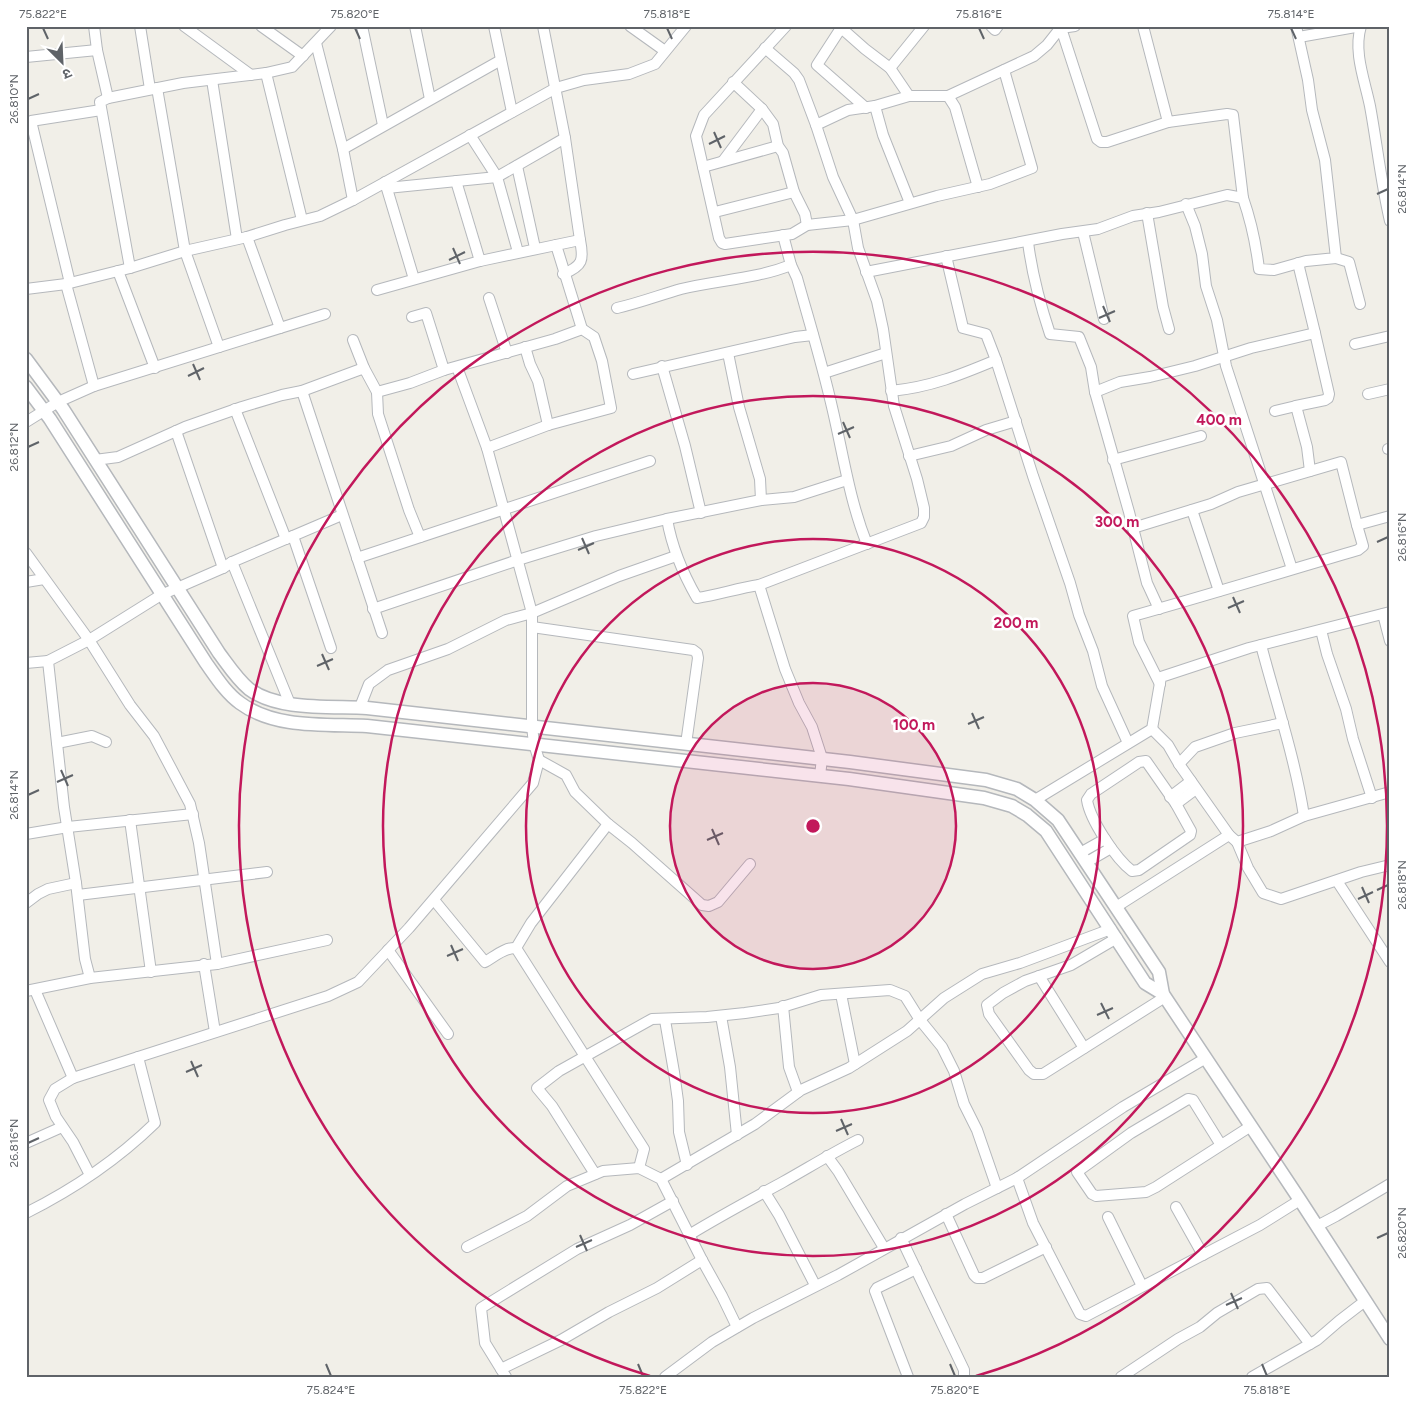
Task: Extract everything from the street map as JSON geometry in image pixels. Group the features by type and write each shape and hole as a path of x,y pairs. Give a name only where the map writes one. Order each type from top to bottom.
{"street":[{"path":"94,26 97,50 108,98"},
{"path":"140,26 185,251 219,347"},
{"path":"184,26 251,75"},
{"path":"262,26 303,56"},
{"path":"130,268 100,102 108,98 154,89 266,73 292,67 331,26"},
{"path":"362,26 384,125"},
{"path":"415,26 430,99"},
{"path":"494,26 512,112"},
{"path":"544,26 565,138 583,258 579,265 563,274"},
{"path":"630,26 665,51"},
{"path":"26,289 68,284 320,216 386,185 470,135 556,88 584,80 629,74 655,64 686,26"},
{"path":"786,26 704,115 696,136 715,212 719,238 725,244 792,234 807,225 853,220 910,203 990,184 1032,168 1004,70"},
{"path":"991,26 995,30 998,26"},
{"path":"816,125 848,110 870,107 909,96 948,96 1034,56 1048,45 1062,27 1075,26"},
{"path":"1143,26 1168,122"},
{"path":"1296,26 1308,80 1312,110 1325,160 1336,258"},
{"path":"1299,37 1361,26 1358,37 1362,72 1370,106 1390,221"},
{"path":"909,96 890,68 840,27 817,65 870,107 910,203"},
{"path":"890,68 921,27"},
{"path":"1062,27 1097,139 1101,142 1107,142 1168,122 1228,114 1232,116 1243,198 1251,220 1257,247 1259,269 1274,270 1306,261 1336,258 1349,262 1360,304"},
{"path":"316,43 343,149 353,200"},
{"path":"667,520 672,546 684,576 697,598 759,585 921,523 924,517 919,489 898,423 877,300 858,248 853,220 834,177 816,125 794,73 765,48"},
{"path":"26,58 97,50"},
{"path":"343,149 501,60"},
{"path":"266,73 302,220"},
{"path":"212,80 242,238 280,328"},
{"path":"733,82 762,109 773,124 778,146 783,153 794,192 805,214 807,225"},
{"path":"948,96 955,107 978,187"},
{"path":"723,162 762,109"},
{"path":"94,386 68,284 31,121 101,110"},
{"path":"470,135 497,177 518,252"},
{"path":"386,185 497,177 565,138"},
{"path":"703,167 778,146"},
{"path":"517,166 535,248"},
{"path":"456,181 480,261"},
{"path":"386,185 414,279"},
{"path":"715,212 794,192"},
{"path":"866,272 1098,230 1133,216 1227,195 1243,198"},
{"path":"1186,204 1195,226 1202,254 1206,286 1217,320 1224,356 1292,569"},
{"path":"1147,213 1163,307 1169,329"},
{"path":"1083,232 1104,319"},
{"path":"783,235 791,265 798,278 824,373 847,480 866,544"},
{"path":"377,290 480,261 580,240"},
{"path":"1028,242 1037,294 1050,334 1079,337 1091,367 1094,392 1147,583 1159,609"},
{"path":"487,448 548,424 611,408 602,361 594,337 582,329 563,274 556,245"},
{"path":"946,256 963,328 986,334 996,360 1079,615 1093,652 1102,686 1128,744"},
{"path":"1275,411 1325,400 1330,394 1298,263"},
{"path":"617,308 638,304 682,289 727,280 750,278 791,265"},
{"path":"118,271 155,368"},
{"path":"490,298 506,353"},
{"path":"412,317 426,313 444,370"},
{"path":"26,422 58,402 94,386 325,314"},
{"path":"377,392 582,329"},
{"path":"1094,392 1120,382 1150,378 1275,341 1316,333"},
{"path":"633,374 795,337 813,335"},
{"path":"1355,344 1390,336"},
{"path":"353,340 364,368 377,392 378,414 420,537"},
{"path":"525,348 538,381 548,424"},
{"path":"728,353 739,407 760,479 762,500"},
{"path":"824,373 886,353"},
{"path":"26,359 58,402 234,674 249,689 264,698 290,704 360,707 822,758 986,780 1016,789 1035,800 1058,820 1159,972 1164,996"},
{"path":"892,391 942,382 996,360"},
{"path":"662,366 685,446 701,513"},
{"path":"90,1175 73,1142 56,1117 49,1100 55,1089 73,1078 328,996 358,982 434,900 533,783 539,760 534,744 532,726 532,613 487,448 457,367"},
{"path":"96,460 118,457 176,431 235,409 302,391 364,368"},
{"path":"26,387 43,410 222,685 240,703 260,715 289,722 367,726 820,776 970,796 1012,806 1027,815 1046,831 1145,983 1164,996 1390,1339"},
{"path":"1368,394 1390,389"},
{"path":"302,391 382,633"},
{"path":"1296,406 1307,447 1310,471"},
{"path":"235,409 289,537 331,648"},
{"path":"909,456 951,446 986,430 1016,421"},
{"path":"176,431 223,568"},
{"path":"1113,460 1202,436"},
{"path":"357,558 650,461"},
{"path":"1133,528 1211,504 1238,492 1341,462 1363,546 1362,548 1133,616 1139,642 1160,684"},
{"path":"373,609 596,536 762,500 794,497 847,480"},
{"path":"1192,510 1220,591"},
{"path":"26,663 48,661 89,640 162,595 223,568 232,562 342,515"},
{"path":"1357,525 1390,516"},
{"path":"26,553 89,640 130,706 154,736 190,804 217,964"},
{"path":"360,707 369,684 388,670 448,649 506,620 532,613 620,576 676,556"},
{"path":"232,562 290,704"},
{"path":"26,582 44,579"},
{"path":"759,585 785,668 799,703 812,727 822,758 820,776"},
{"path":"1035,800 1152,728 1161,677 1261,645 1386,613 1390,641"},
{"path":"532,627 693,650 697,653 698,658 686,744"},
{"path":"1321,630 1372,798"},
{"path":"1261,645 1300,788 1304,816"},
{"path":"48,661 85,959 90,978"},
{"path":"1179,764 1196,747 1235,733 1283,723"},
{"path":"1152,728 1168,745 1179,764 1233,838 1263,893 1281,899 1361,872 1390,865"},
{"path":"57,743 92,736 106,742"},
{"path":"539,760 566,775 575,792 608,824 702,905 709,906 718,902 750,864"},
{"path":"1146,761 1189,826 1190,835 1139,870 1132,871 1108,843 1086,800 1091,794 1140,762 1146,761"},
{"path":"1173,800 1194,785"},
{"path":"1116,907 1233,838 1271,831 1304,816 1390,792"},
{"path":"26,834 68,827 193,814"},
{"path":"130,820 151,972"},
{"path":"516,948 531,923 608,824"},
{"path":"1083,857 1108,843"},
{"path":"78,895 266,872"},
{"path":"1337,881 1386,947 1390,962"},
{"path":"26,903 48,889 76,883"},
{"path":"434,900 485,962 503,951 512,947 516,948"},
{"path":"1114,934 1071,965 1025,981 987,1006 989,1014 1029,1070 1034,1074 1043,1074 1164,996"},
{"path":"661,1179 755,1124 798,1092 855,1064 907,1032 944,998 982,974 1114,934"},
{"path":"73,1078 31,991 90,978 217,964 326,940"},
{"path":"516,948 644,1149 639,1168"},
{"path":"388,950 448,1034"},
{"path":"204,964 215,1032"},
{"path":"1039,976 1084,1048"},
{"path":"595,1174 552,1106 537,1088 559,1071 652,1019 665,1020 721,1016 783,1006 821,995 890,990 905,996 920,1020 942,1047 954,1071 964,1104 977,1130 997,1188"},
{"path":"841,994 855,1064"},
{"path":"783,1006 789,1067 798,1092"},
{"path":"721,1016 730,1067 737,1135"},
{"path":"665,1020 678,1101 679,1132 687,1165"},
{"path":"26,1213 52,1201 90,1175 137,1142 155,1123 138,1057"},
{"path":"665,1377 712,1342 737,1327 1016,1178 1123,1107 1206,1058"},
{"path":"1221,1145 1193,1100 1188,1099 1131,1133 1077,1172 1092,1194 1096,1196 1146,1192 1156,1188 1250,1126"},
{"path":"26,1143 62,1127"},
{"path":"689,1235 720,1215 858,1140"},
{"path":"827,1156 884,1248"},
{"path":"467,1247 527,1216 567,1186 603,1171 639,1168 661,1179 737,1327"},
{"path":"1016,1178 1033,1222 1082,1316 1100,1310 1260,1225 1300,1200"},
{"path":"1317,1226 1390,1184"},
{"path":"764,1191 779,1215 816,1285"},
{"path":"673,1201 630,1226 577,1249 481,1308 485,1343 504,1373 609,1312 657,1288 702,1260"},
{"path":"1176,1207 1203,1255"},
{"path":"946,1214 974,1275 978,1278 983,1278 1046,1247"},
{"path":"1108,1217 1142,1286"},
{"path":"901,1238 964,1370 964,1377"},
{"path":"908,1377 875,1291 877,1288 916,1269"},
{"path":"1121,1377 1258,1289 1266,1288 1310,1344"},
{"path":"1252,1377 1310,1344 1366,1301"}]}
